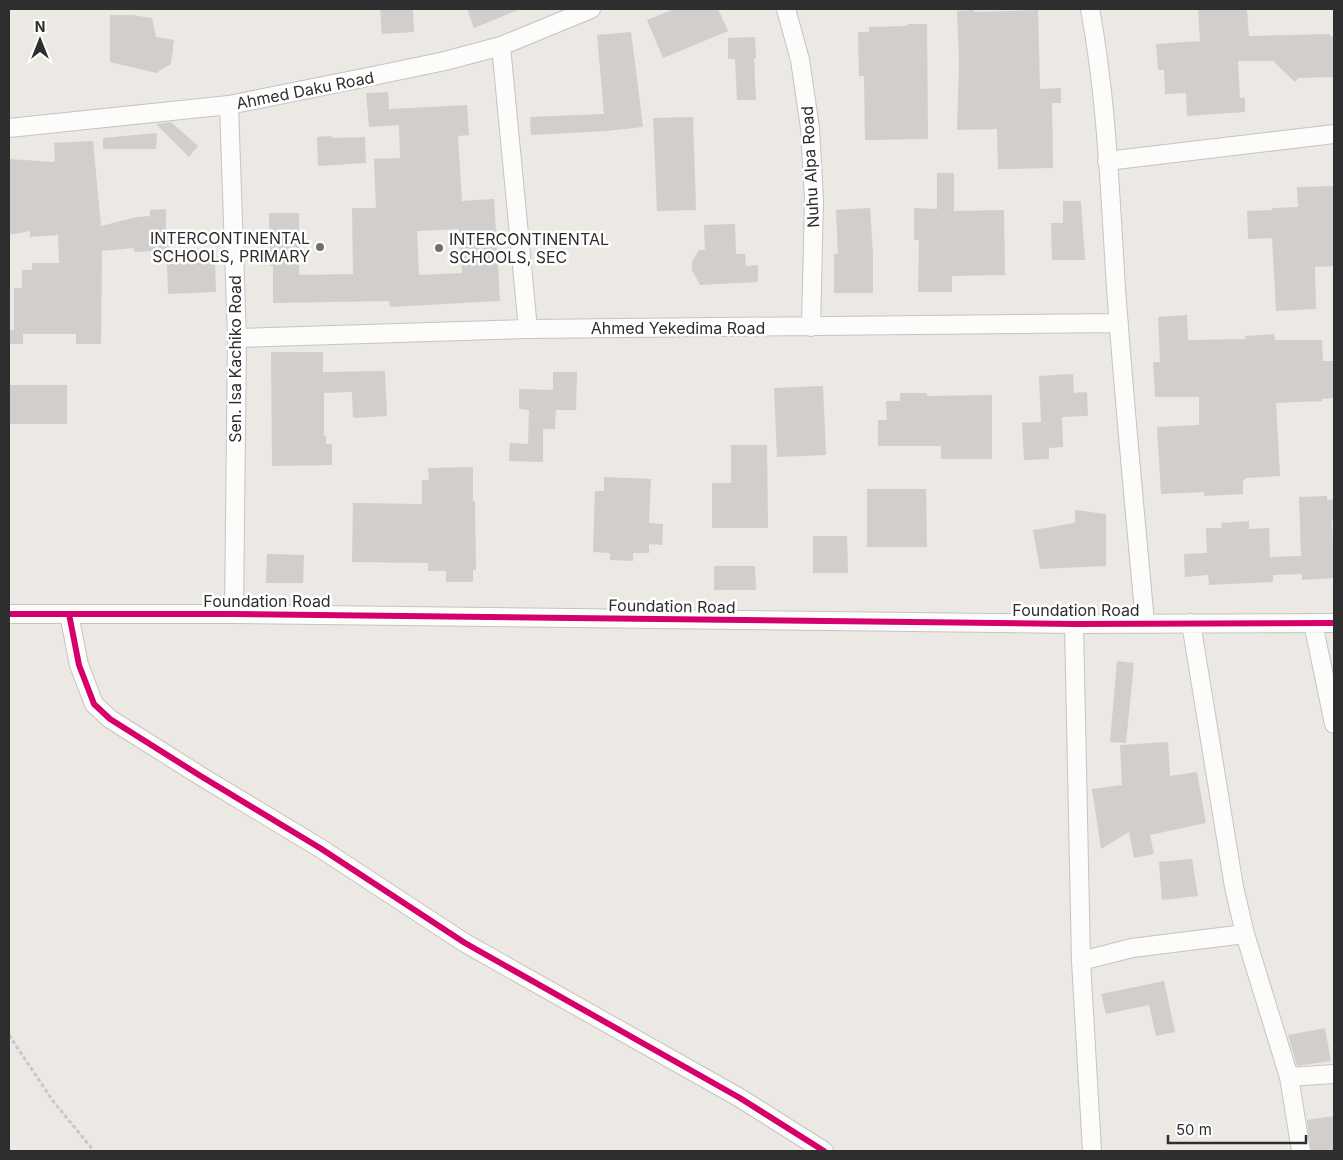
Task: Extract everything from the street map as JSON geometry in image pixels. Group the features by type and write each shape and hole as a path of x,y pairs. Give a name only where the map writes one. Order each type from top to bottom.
{"street":[{"name":"Ahmed Daku Road","path":"9,128 230,105 445,61 502,46 591,9"},
{"name":"Nuhu Alpa Road","path":"786,9 800,60 810,128 814,200 811,327"},
{"path":"1090,9 1096,39 1107,161 1145,623"},
{"path":"502,46 528,329"},
{"name":"Sen. Isa Kachiko Road","path":"230,105 237,338 234,614"},
{"path":"1107,161 1334,134"},
{"name":"Ahmed Yekedima Road","path":"237,338 528,329 1119,324"},
{"name":"Foundation Road","path":"9,614 234,614 1074,624 1334,623"},
{"path":"69,614 78,665 94,704 110,718 199,775 320,848 465,943 740,1098 824,1151"},
{"path":"1190,623 1234,887 1245,934 1289,1077 1300,1151"},
{"path":"1312,623 1334,724"},
{"path":"1074,624 1081,961 1092,1151"},
{"path":"1081,961 1132,948 1245,934"},
{"path":"1289,1077 1334,1074"}],"path":[{"path":"9,1035 53,1101 94,1151"}],"building":[{"path":"380,9 413,9 414,32 382,34"},
{"path":"467,9 520,9 474,28"},
{"path":"674,9 718,9 728,31 663,58 647,20"},
{"path":"1198,9 1247,9 1249,36 1330,34 1330,36 1334,36 1334,77 1298,78 1295,82 1273,61 1238,61 1240,98 1245,98 1245,112 1187,116 1186,93 1165,94 1164,70 1158,70 1156,44 1200,41"},
{"path":"974,10 974,12 1038,10 1040,89 1061,88 1061,103 1052,103 1053,168 998,169 997,129 957,130 959,62 957,11"},
{"path":"110,15 132,15 152,18 156,37 174,40 171,64 156,73 110,62"},
{"path":"907,24 927,24 928,139 865,140 864,76 859,76 858,32 869,32 869,27 908,26"},
{"path":"631,32 643,127 531,135 530,117 604,114 597,35"},
{"path":"755,37 756,100 737,100 735,59 728,59 728,38"},
{"path":"388,92 389,109 467,105 469,135 458,136 462,201 494,199 500,301 390,307 389,301 273,303 273,266 270,266 269,213 299,213 299,275 353,274 352,208 376,208 374,159 400,158 399,125 369,127 366,93","holes":["459,229 462,273 419,275 417,231"]},
{"path":"693,117 696,210 657,211 653,118"},
{"path":"171,122 198,146 189,157 156,124"},
{"path":"157,133 156,149 103,149 103,138"},
{"path":"331,136 332,138 365,137 366,163 318,166 317,137"},
{"path":"93,141 101,226 137,217 150,216 150,210 166,209 166,231 170,231 170,250 135,252 133,248 102,251 101,344 76,344 76,334 23,334 23,344 9,344 9,330 14,330 14,288 22,288 22,270 32,270 32,263 59,263 58,235 30,237 30,231 9,235 9,159 55,162 54,143"},
{"path":"937,173 954,173 954,211 1004,210 1005,275 952,276 952,292 918,292 919,240 914,240 914,208 937,209"},
{"path":"1334,186 1334,266 1315,267 1316,309 1276,311 1272,238 1248,239 1247,211 1298,207 1297,187"},
{"path":"1063,201 1081,201 1085,260 1052,260 1051,223 1063,223"},
{"path":"870,208 873,293 834,293 834,254 838,254 836,210"},
{"path":"735,224 736,254 745,254 746,266 758,265 758,282 700,285 692,270 692,262 699,250 705,250 704,225"},
{"path":"215,262 216,292 168,294 167,264"},
{"path":"1187,315 1188,340 1245,339 1245,336 1274,334 1275,340 1322,340 1323,361 1334,361 1334,398 1322,399 1322,401 1276,403 1280,476 1245,478 1243,480 1243,494 1204,496 1204,492 1161,494 1157,427 1199,425 1199,397 1155,397 1153,362 1160,362 1158,317"},
{"path":"271,352 323,352 323,372 385,371 387,416 353,418 352,392 324,393 324,436 326,436 326,444 332,444 332,465 272,466"},
{"path":"553,372 577,372 576,410 556,410 555,429 543,429 543,462 509,461 510,443 528,444 529,410 519,409 519,389 553,390"},
{"path":"1073,374 1074,393 1087,392 1088,416 1062,417 1063,447 1049,448 1049,459 1024,460 1022,423 1041,422 1039,376"},
{"path":"9,385 67,385 67,424 9,424"},
{"path":"823,386 826,455 777,457 774,388"},
{"path":"900,393 927,393 927,396 992,395 992,459 941,459 941,446 878,446 878,420 887,420 886,401 900,401"},
{"path":"731,445 767,445 768,528 712,528 712,483 731,483"},
{"path":"473,467 476,570 473,570 473,582 446,582 446,571 428,571 428,563 352,562 353,503 422,504 422,480 429,480 428,468"},
{"path":"604,477 651,479 649,523 663,524 662,545 649,544 649,553 633,553 633,561 610,560 610,553 593,552 595,491 604,491"},
{"path":"867,489 926,489 927,547 867,547"},
{"path":"1327,496 1327,500 1334,499 1334,520 1332,520 1334,578 1302,580 1302,574 1273,575 1273,582 1209,585 1208,575 1185,577 1184,554 1207,553 1206,528 1222,528 1221,523 1249,521 1249,529 1269,528 1270,557 1301,556 1299,497"},
{"path":"1075,510 1106,514 1106,566 1040,569 1033,530 1075,523"},
{"path":"813,536 847,536 848,573 813,573"},
{"path":"267,554 304,555 303,583 266,583"},
{"path":"714,566 755,566 756,590 714,590"},
{"path":"1117,661 1134,663 1126,743 1110,742"},
{"path":"1168,742 1170,776 1197,772 1206,823 1150,835 1154,854 1134,858 1129,832 1101,849 1092,789 1122,785 1120,745"},
{"path":"1192,859 1198,896 1162,900 1159,862"},
{"path":"1164,981 1175,1032 1156,1036 1149,1005 1106,1014 1101,994"},
{"path":"1325,1028 1331,1061 1297,1066 1288,1035"},
{"path":"1334,1116 1334,1151 1311,1151 1307,1120"}],"cycle path":[{"path":"9,614 234,614 1074,624 1334,623"},
{"path":"69,614 79,665 94,704 110,719 320,848 465,943 740,1098 824,1151"}],"place":[{"name":"INTERCONTINENTAL SCHOOLS, PRIMARY","path":"320,247"},
{"name":"INTERCONTINENTAL SCHOOLS, SEC","path":"439,248"}]}
